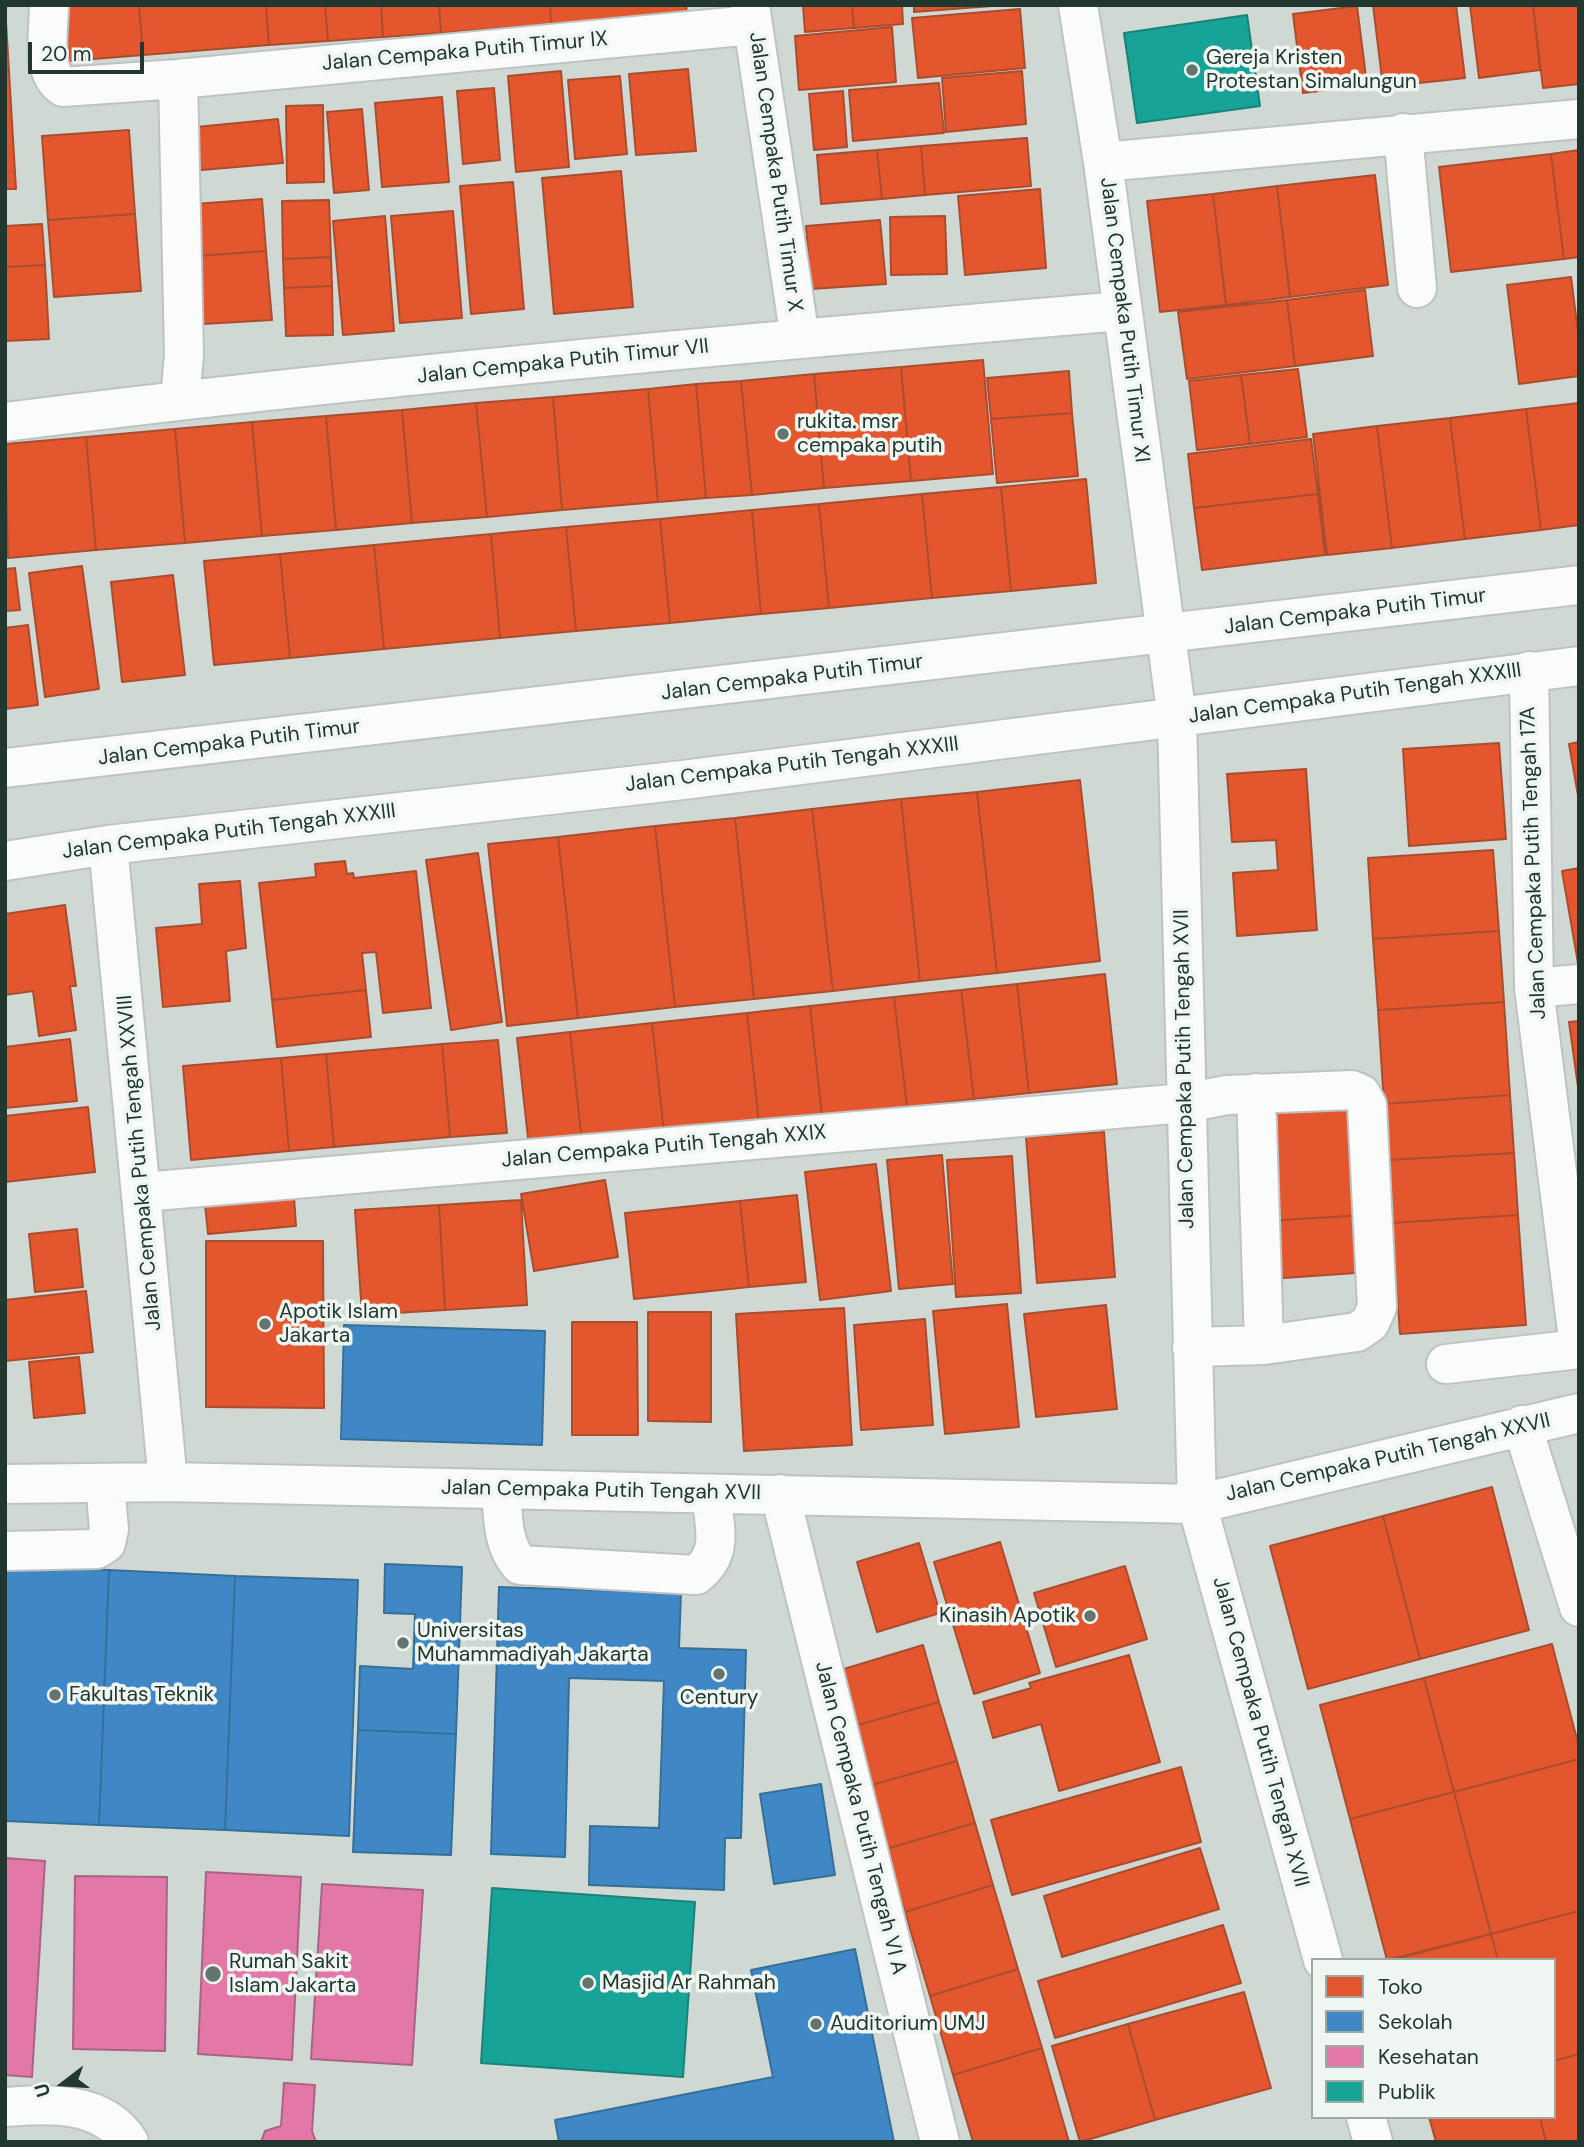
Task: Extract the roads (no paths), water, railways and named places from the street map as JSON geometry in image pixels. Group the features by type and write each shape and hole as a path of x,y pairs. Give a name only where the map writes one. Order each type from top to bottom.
{"street":[{"name":"Jalan Cempaka Putih Timur IX","path":"49,5 49,69 53,80 63,87 178,79 751,15"},
{"name":"Jalan Cempaka Putih Timur XI","path":"1078,5 1103,162 1167,644"},
{"name":"Jalan Cempaka Putih Timur X","path":"751,15 800,339"},
{"path":"178,79 184,355 180,400"},
{"path":"1103,162 1579,119"},
{"path":"1403,133 1418,288"},
{"name":"Jalan Cempaka Putih Timur VII","path":"5,422 180,400 800,339 1121,311"},
{"name":"Jalan Cempaka Putih Timur","path":"5,768 1167,644 1579,585"},
{"name":"Jalan Cempaka Putih Tengah XVII","path":"1167,644 1177,711 1197,1504 1322,1958"},
{"name":"Jalan Cempaka Putih Tengah XXXIII","path":"5,861 108,845 696,778 1177,711 1579,666"},
{"name":"Jalan Cempaka Putih Tengah 17A","path":"1529,671 1534,988 1579,1348"},
{"name":"Jalan Cempaka Putih Tengah XXVIII","path":"108,845 143,1192 168,1482"},
{"path":"1534,988 1579,984"},
{"name":"Jalan Cempaka Putih Tengah XXIX","path":"143,1192 1185,1103 1256,1093 1352,1090 1361,1094 1367,1105 1377,1307 1370,1323 1357,1332 1264,1345"},
{"path":"1192,1348 1264,1345 1256,1093"},
{"path":"1446,1364 1579,1348"},
{"name":"Jalan Cempaka Putih Tengah XXVII","path":"1197,1504 1579,1413"},
{"path":"1522,1425 1579,1607"},
{"name":"Jalan Cempaka Putih Tengah XVII","path":"5,1484 168,1482 1197,1504"},
{"path":"5,1551 97,1549 106,1543 109,1529 105,1483"},
{"path":"501,1490 505,1536 510,1554 520,1565 696,1575 708,1566 715,1555 711,1494"},
{"name":"Jalan Cempaka Putih Tengah VI A","path":"780,1494 940,2142"},
{"path":"5,2107 55,2104 91,2111 120,2127 129,2142"},
{"path":"1367,2119 1373,2142"}],"place":[{"name":"Gereja Kristen Protestan Simalungun","path":"1192,70"},
{"name":"rukita. msr cempaka putih","path":"783,434"},
{"name":"Apotik Islam Jakarta","path":"265,1324"},
{"name":"Kinasih Apotik","path":"1090,1616"},
{"name":"Universitas Muhammadiyah Jakarta","path":"403,1643"},
{"name":"Century","path":"719,1674"},
{"name":"Fakultas Teknik","path":"55,1695"},
{"name":"Rumah Sakit Islam Jakarta","path":"213,1974"},
{"name":"Masjid Ar Rahmah","path":"588,1983"},
{"name":"Auditorium UMJ","path":"816,2024"}]}
